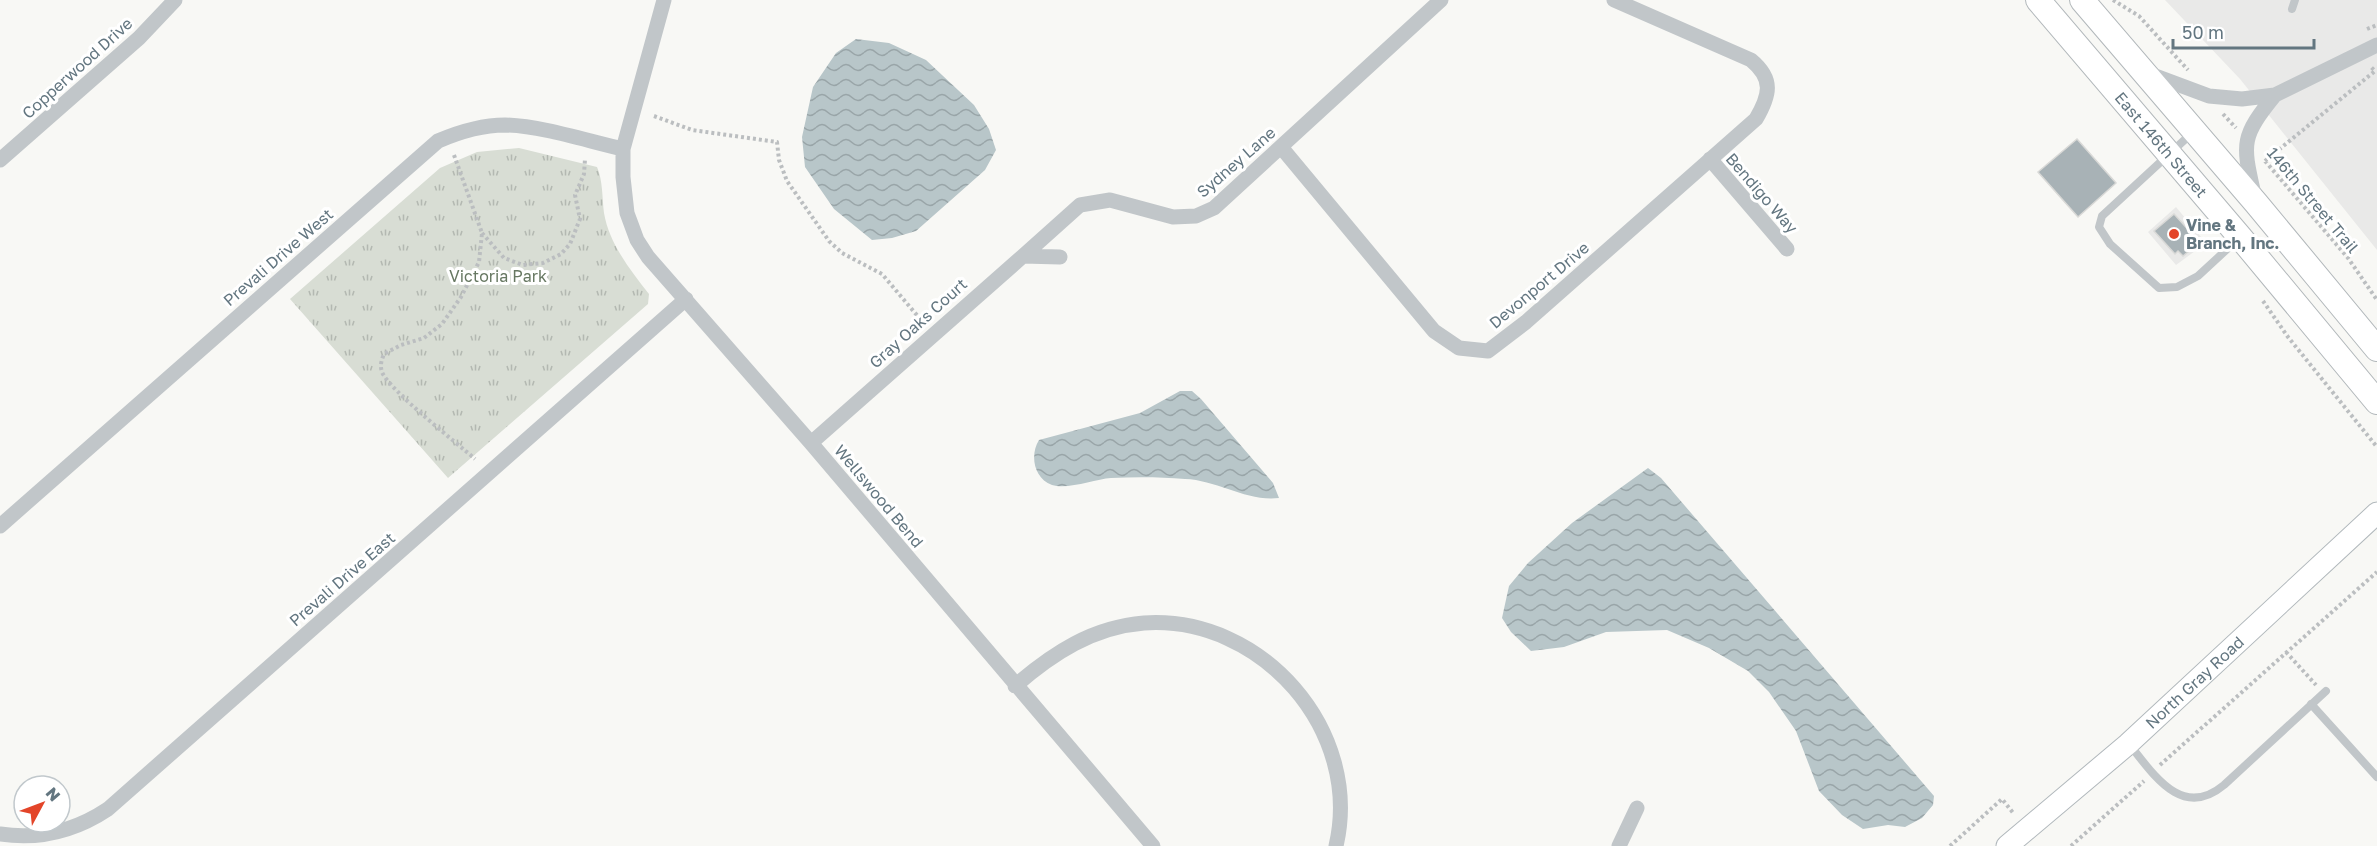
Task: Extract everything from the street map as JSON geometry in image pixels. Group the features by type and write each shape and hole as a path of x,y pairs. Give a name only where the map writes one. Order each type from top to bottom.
{"main road":[{"name":"East 146th Street","path":"2038,0 2377,402"},
{"name":"East 146th Street","path":"2082,0 2256,203 2377,349"}],"street":[{"name":"Copperwood Drive","path":"0,160 139,39 175,0"},
{"name":"Wellswood Bend","path":"664,0 623,150 623,177 631,226 648,257 811,443 1153,846"},
{"name":"Sydney Lane","path":"1023,256 1080,205 1110,200 1173,217 1196,216 1214,208 1441,0"},
{"name":"Devonport Drive","path":"1281,147 1434,331 1460,348 1488,351 1526,322 1756,119 1767,101 1764,71 1751,60 1614,0"},
{"path":"2145,72 2209,96 2231,99 2275,94 2377,45"},
{"path":"2256,203 2246,158 2246,141 2256,117 2275,94"},
{"name":"Prevali Drive West","path":"0,526 438,141 479,127 506,125 534,129 623,150"},
{"name":"Bendigo Way","path":"1710,159 1787,249"},
{"path":"1023,256 1060,257"},
{"name":"Gray Oaks Court","path":"811,443 1023,256"},
{"name":"Prevali Drive East","path":"0,834 31,837 47,835 82,825 108,809 686,299"},
{"name":"North Gray Road","path":"2007,846 2128,744 2377,513"},
{"path":"1016,686 1044,661 1066,647 1097,633 1129,626 1160,623 1197,629 1250,649 1276,669 1299,692 1325,736 1336,765 1341,799 1341,821 1336,846"},
{"path":"1620,846 1637,808"}],"lane":[{"path":"2292,9 2295,0"},
{"path":"2194,131 2168,152 2102,216 2099,227 2110,244 2159,288 2177,287 2198,276 2240,237"},
{"path":"2128,744 2169,789 2191,798 2208,796 2224,785 2325,692"},
{"path":"2310,704 2377,777"}],"path":[{"path":"2113,0 2139,16 2189,71"},
{"path":"2265,161 2375,72"},
{"path":"2222,113 2240,134"},
{"path":"654,116 692,130 777,142 779,160 787,181 829,240 842,253 882,274 921,320"},
{"name":"146th Street Trail","path":"2258,154 2348,258 2377,300"},
{"path":"454,155 482,233 504,258 517,263 534,265 561,254 570,244 580,219 575,195 584,174 585,159"},
{"path":"475,459 410,403 385,376 381,365 384,354 401,345 424,338 447,319 479,262 482,233"},
{"path":"2071,846 2377,572"},
{"path":"2286,652 2325,692"},
{"path":"1950,846 2002,799"}],"shaded area":[{"path":"2165,0 2377,0 2377,250 2240,79"},
{"path":"2176,207 2206,243 2176,265 2148,232"}],"green space":[{"name":"Victoria Park","path":"519,148 597,167 610,235 628,266 649,294 648,304 448,478 290,299 440,168 477,152"}],"water":[{"path":"856,39 889,43 926,60 974,105 989,129 996,150 985,170 916,231 892,238 872,240 834,209 805,167 802,137 813,87 836,53"},
{"path":"1180,391 1192,391 1201,399 1273,483 1279,498 1255,497 1197,480 1176,478 1111,478 1058,486 1046,482 1037,471 1034,459 1039,440 1140,413"},
{"path":"1648,468 1661,478 1934,796 1933,805 1922,818 1905,827 1888,825 1863,829 1842,815 1819,791 1796,731 1769,692 1748,671 1709,648 1667,630 1606,632 1564,647 1531,651 1511,632 1502,618 1509,586 1528,563 1572,523"}],"building":[{"path":"2077,139 2116,183 2078,217 2038,172"},
{"path":"2174,214 2194,236 2189,241 2194,247 2183,256 2178,251 2175,254 2154,231"}],"place":[{"name":"Vine & Branch, Inc.","path":"2174,234"}]}
